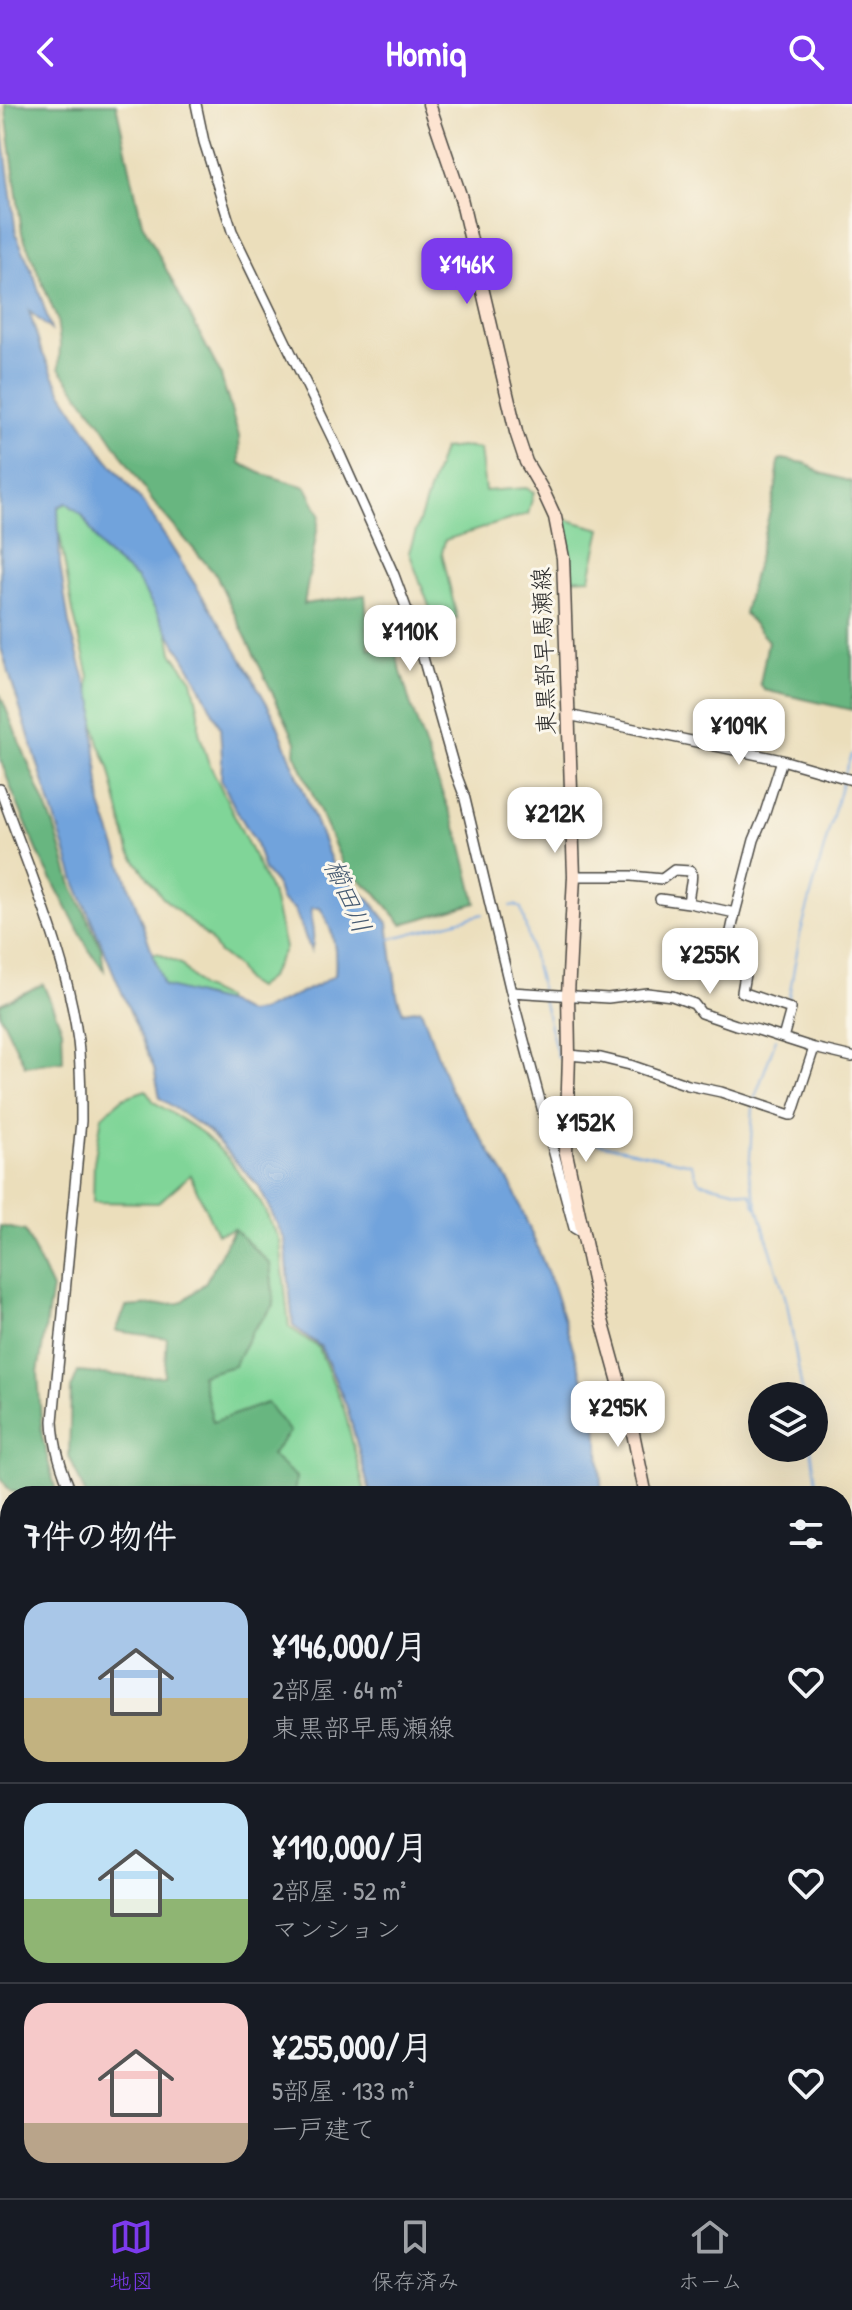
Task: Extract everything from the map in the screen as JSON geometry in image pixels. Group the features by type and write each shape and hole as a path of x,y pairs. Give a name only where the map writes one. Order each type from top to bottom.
{"main road":[{"name":"東黒部早馬瀬線","path":"429,104 461,198 516,432 526,462 555,517 563,558 574,876 565,995 569,1055 566,1153 581,1232 644,1486"}],"street":[{"path":"196,104 204,142 232,231 362,502 418,640 464,795 511,992 574,1228 581,1232"},
{"path":"568,715 782,760 846,778"},
{"path":"778,1037 791,1009 742,992 751,948 730,936 754,840 782,760"},
{"path":"0,789 55,944 78,1042 81,1121 53,1421 56,1448 69,1486"},
{"path":"574,876 662,879 674,870 691,871 689,903"},
{"path":"660,899 735,913"},
{"path":"511,992 608,998 647,993 672,996 694,1004 701,1013 852,1057"},
{"path":"569,1055 630,1065 792,1115 814,1048"}],"green space":[{"path":"5,104 116,104 142,223 220,373 239,436 240,463 260,473 306,487 320,514 304,604 365,595 369,650 392,640 410,703 460,838 476,903 402,924 376,893 344,867 295,753 296,742 216,575 153,502 102,425 59,368 57,319 22,233"},
{"path":"443,449 480,449 485,491 526,488 534,492 528,514 445,540 442,553 457,618 435,622 409,552"},
{"path":"779,460 805,463 821,473 852,482 852,710 764,690 760,684 768,641 744,613 776,487"},
{"path":"53,496 91,500 167,623 172,653 192,680 199,712 199,732 208,761 273,896 285,948 269,978 256,988 245,981 236,966 218,952 210,939 162,897 129,851 89,700 89,676 73,612"},
{"path":"564,519 601,529 590,578 569,579"},
{"path":"0,694 54,826 72,885 101,948 104,970 89,950 41,859 12,791 0,758"},
{"path":"157,953 181,964 200,987 224,998 230,1018 178,1024 150,956"},
{"path":"43,984 62,1029 63,1061 25,1066 0,1014 0,1004"},
{"path":"146,1090 154,1102 201,1132 229,1159 261,1203 280,1241 289,1327 319,1348 344,1409 363,1486 295,1486 296,1477 213,1422 201,1375 234,1366 252,1331 274,1305 270,1264 234,1229 217,1234 190,1175 158,1203 93,1202 94,1162 102,1116 123,1098"},
{"path":"0,1226 25,1231 52,1289 38,1373 42,1436 54,1486 6,1486 0,1477"},
{"path":"234,1229 270,1264 274,1305 252,1331 234,1366 201,1375 213,1422 267,1403 290,1432 271,1455 296,1477 295,1486 82,1486 69,1456 71,1389 78,1372 164,1376 167,1338 116,1331 126,1307 181,1303 205,1283"}],"water":[{"name":"櫛田川","path":"0,109 16,234 35,278 51,330 29,311 41,350 61,391 103,454 145,505 274,716 334,868 369,899 388,923 397,995 403,1012 421,1009 449,1087 513,1188 553,1286 597,1423 601,1486 368,1486 347,1407 321,1347 293,1326 285,1240 259,1187 209,1132 160,1098 154,1068 76,884 0,645","holes":["67,503 82,515 103,551 137,579 197,680 220,727 221,779 255,841 264,870 276,884 281,900 294,909 311,951 312,908 320,908 329,924 335,949 335,975 261,1011 247,1013 228,1003 164,986 101,805 94,703 69,624 60,565 58,507"]}],"waterway":[{"path":"845,773 852,754"},
{"path":"788,1002 800,935 843,779"},
{"path":"510,906 521,908 541,989"},
{"path":"390,939 483,914"},
{"path":"543,999 558,1058"},
{"path":"778,1033 785,1012"},
{"path":"754,1100 776,1039"},
{"path":"753,1107 749,1174 758,1208"},
{"path":"579,1110 595,1143 691,1164 699,1182 751,1194 787,1303 801,1382"},
{"path":"813,1462 817,1486"}]}
